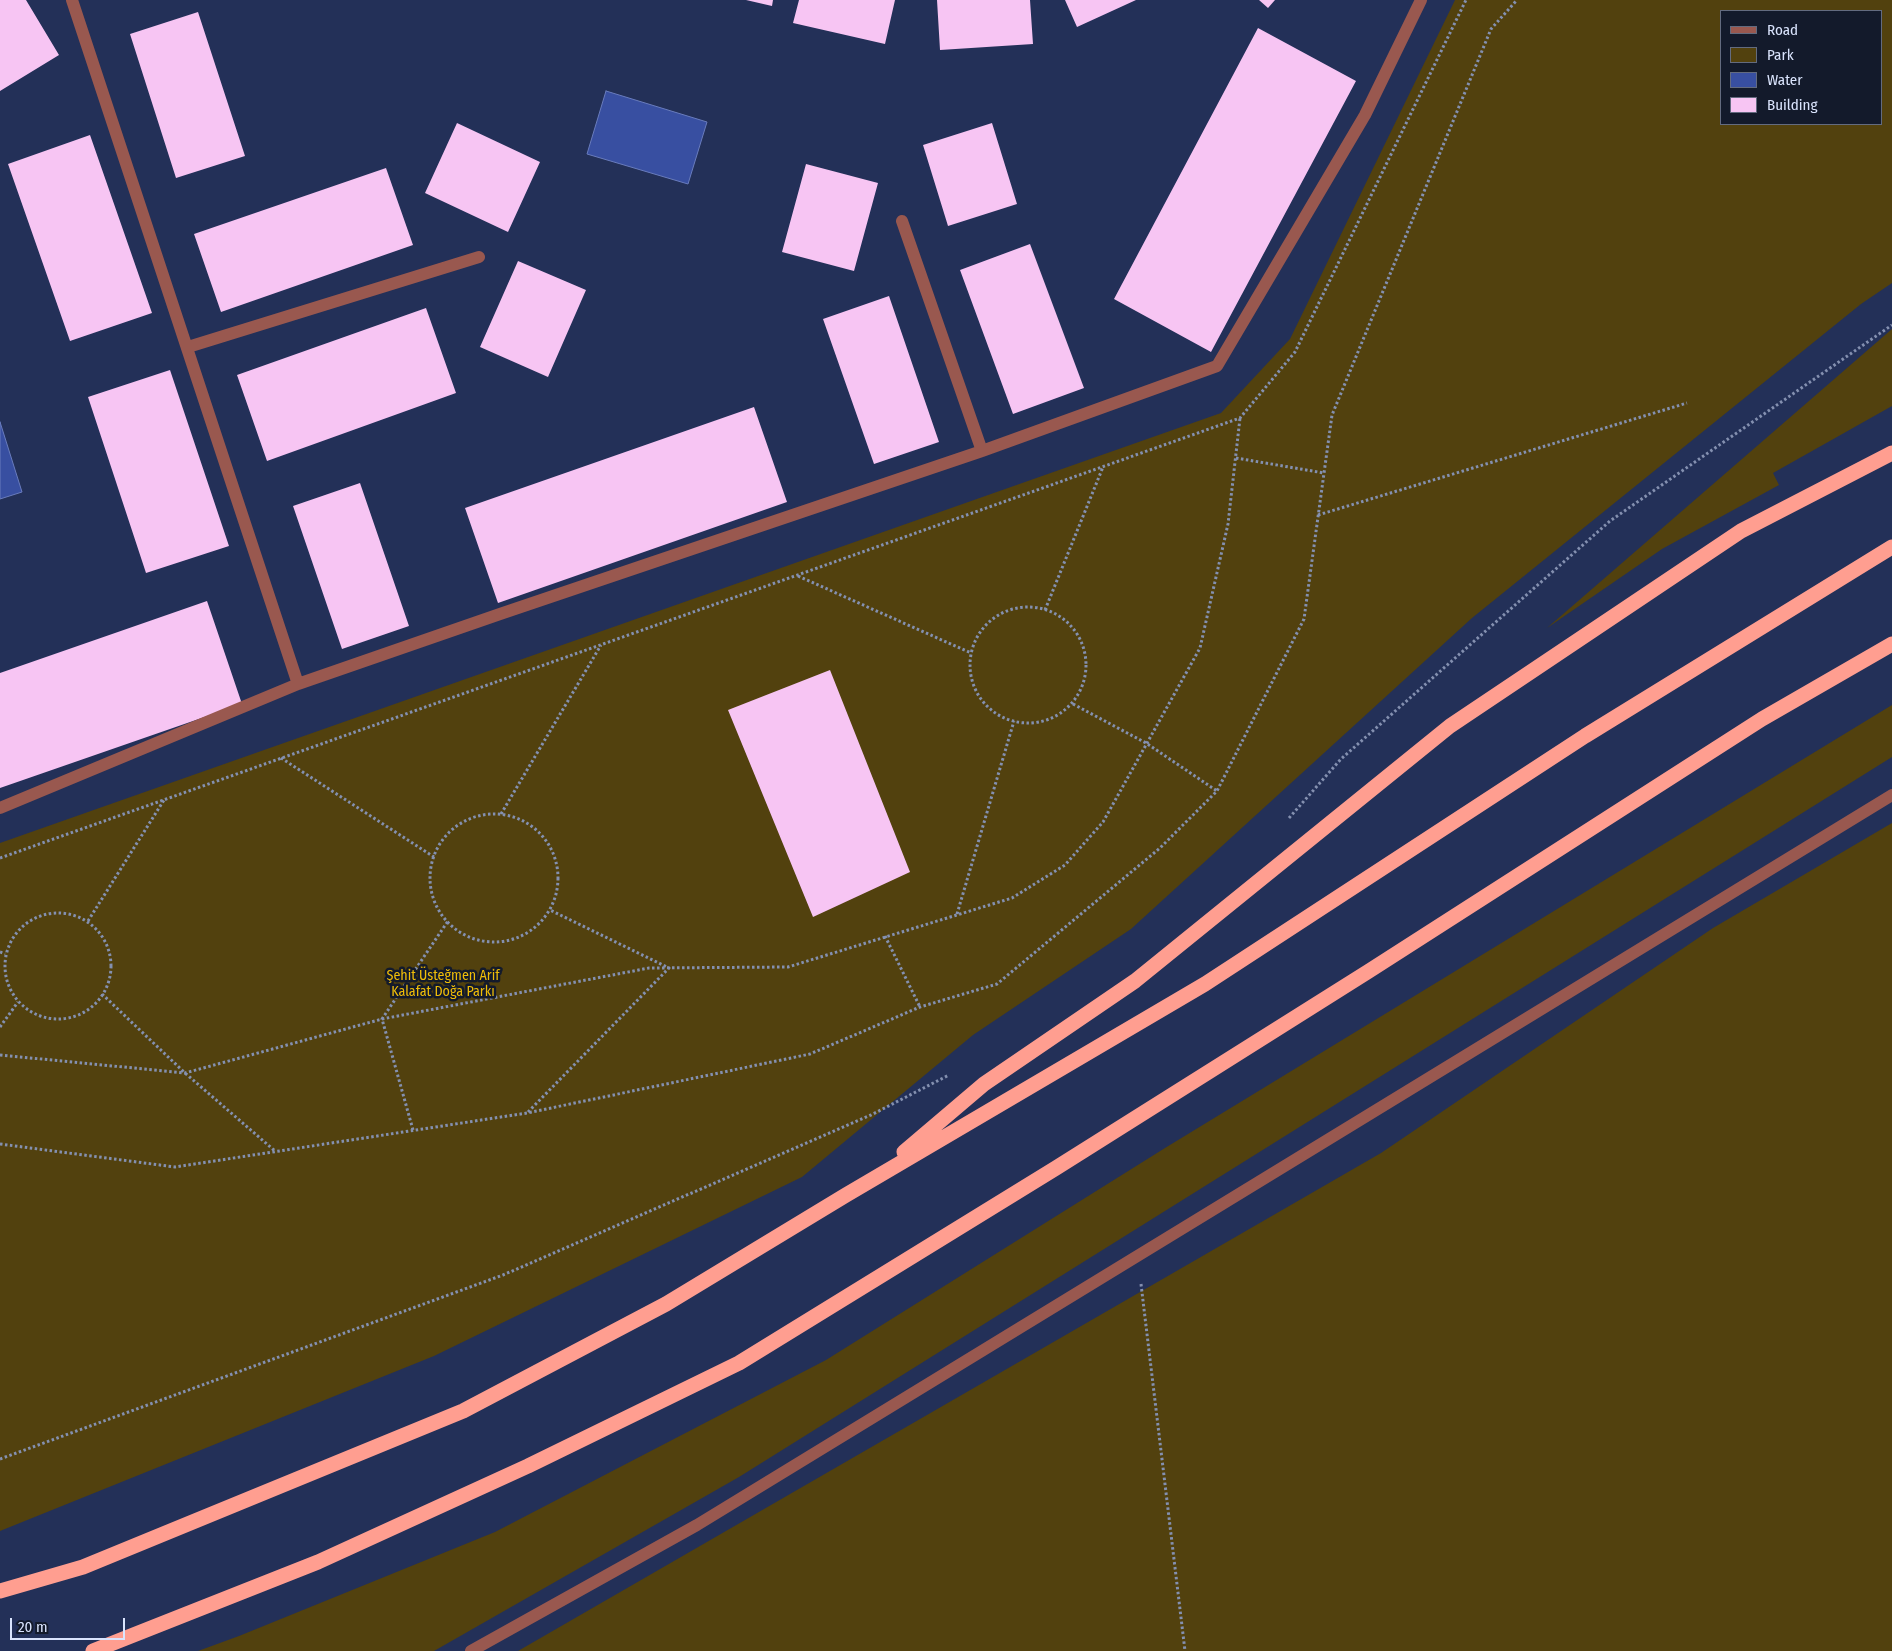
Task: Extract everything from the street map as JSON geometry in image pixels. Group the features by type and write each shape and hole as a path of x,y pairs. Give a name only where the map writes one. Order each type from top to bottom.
{"highway":[{"path":"873,1178 984,1084 1135,981 1450,726 1741,531 1892,453"},
{"path":"0,1591 83,1567 463,1411 666,1304 873,1178 1205,984 1585,736 1892,547"},
{"path":"93,1651 318,1562 528,1466 739,1362 1369,971 1762,719 1892,644"}],"street":[{"path":"72,0 298,684"},
{"path":"0,808 298,684 509,610 982,452 1217,366 1364,115 1421,0"},
{"path":"902,221 982,452"},
{"path":"188,347 479,257"},
{"path":"471,1651 697,1525 1892,795"}],"path":[{"path":"0,1144 174,1167 527,1113 810,1054 920,1007 997,984 1160,848 1217,791 1304,619 1332,415 1335,406 1491,29 1516,0"},
{"path":"1285,823 1341,759 1610,521 1892,325"},
{"path":"1318,515 1687,402"},
{"path":"0,1055 185,1074 382,1019 649,968 788,967 1012,898 1065,865 1103,822 1200,648 1228,524 1240,418"},
{"path":"1236,458 1324,473"},
{"path":"1046,610 1103,467"},
{"path":"797,576 971,652"},
{"path":"1026,607 1046,610 1063,618 1076,632 1084,650 1087,668 1082,687 1072,704 1058,716 1040,723 1021,724 1002,718 987,706 976,690 970,672 971,652 978,635 991,620 1008,610 1026,607"},
{"path":"500,814 601,645"},
{"path":"1072,704 1146,743 1217,791"},
{"path":"957,914 1014,721"},
{"path":"281,758 434,857"},
{"path":"88,921 164,800"},
{"path":"500,814 520,820 538,832 551,849 558,869 557,890 550,910 537,926 519,938 498,943 477,941 458,931 443,917 433,898 430,877 434,857 444,838 460,824 480,816 500,814"},
{"path":"550,910 669,968"},
{"path":"54,912 72,914 88,921 101,934 109,950 111,968 107,986 98,1001 83,1013 66,1019 48,1018 32,1012 18,1002 8,988 4,971 5,954 12,938 23,924 38,916 54,912"},
{"path":"413,1130 382,1019 448,921"},
{"path":"885,936 920,1007"},
{"path":"0,952 5,954"},
{"path":"527,1113 669,968"},
{"path":"102,994 185,1074 275,1151"},
{"path":"0,1027 18,1002"},
{"path":"0,1459 503,1275 871,1116 949,1075"},
{"path":"1138,1256 1185,1651"}],"green space":[{"name":"Şehit Üsteğmen Arif Kalafat Doğa Parkı","path":"1455,0 1892,0 1892,283 1861,304 1472,618 1131,929 973,1035 802,1177 434,1356 0,1531 0,843 1221,413 1290,339"},
{"path":"1892,329 1892,406 1773,473 1779,485 1662,549 1547,628"},
{"path":"1892,705 1892,757 739,1477 434,1651 198,1651 495,1532 826,1360 1165,1148"},
{"path":"1892,823 1892,1651 518,1651 1381,1153 1713,928"}],"water":[{"path":"606,91 707,122 688,184 587,154"},
{"path":"0,422 22,492 0,499"}],"building":[{"path":"0,0 26,0 59,55 0,91"},
{"path":"746,0 773,0 772,6"},
{"path":"799,0 895,0 885,44 793,23"},
{"path":"937,0 1030,0 1033,44 940,50"},
{"path":"1065,0 1136,0 1077,27"},
{"path":"1259,0 1275,0 1268,8"},
{"path":"198,12 245,156 176,178 130,34"},
{"path":"1258,28 1356,81 1211,352 1114,299"},
{"path":"457,123 540,162 508,232 425,193"},
{"path":"992,123 1017,204 948,226 923,145"},
{"path":"90,135 152,313 70,341 8,164"},
{"path":"806,164 878,183 854,271 782,252"},
{"path":"386,168 413,245 221,312 194,234"},
{"path":"1030,244 1084,388 1013,414 960,270"},
{"path":"518,261 586,290 548,377 480,347"},
{"path":"889,296 939,442 874,464 823,319"},
{"path":"426,308 456,393 267,461 237,375"},
{"path":"170,370 229,546 146,573 88,397"},
{"path":"754,407 787,502 498,603 465,508"},
{"path":"360,483 409,626 342,649 293,506"},
{"path":"207,601 242,704 0,788 0,673"},
{"path":"830,670 910,872 813,917 728,710"}]}
